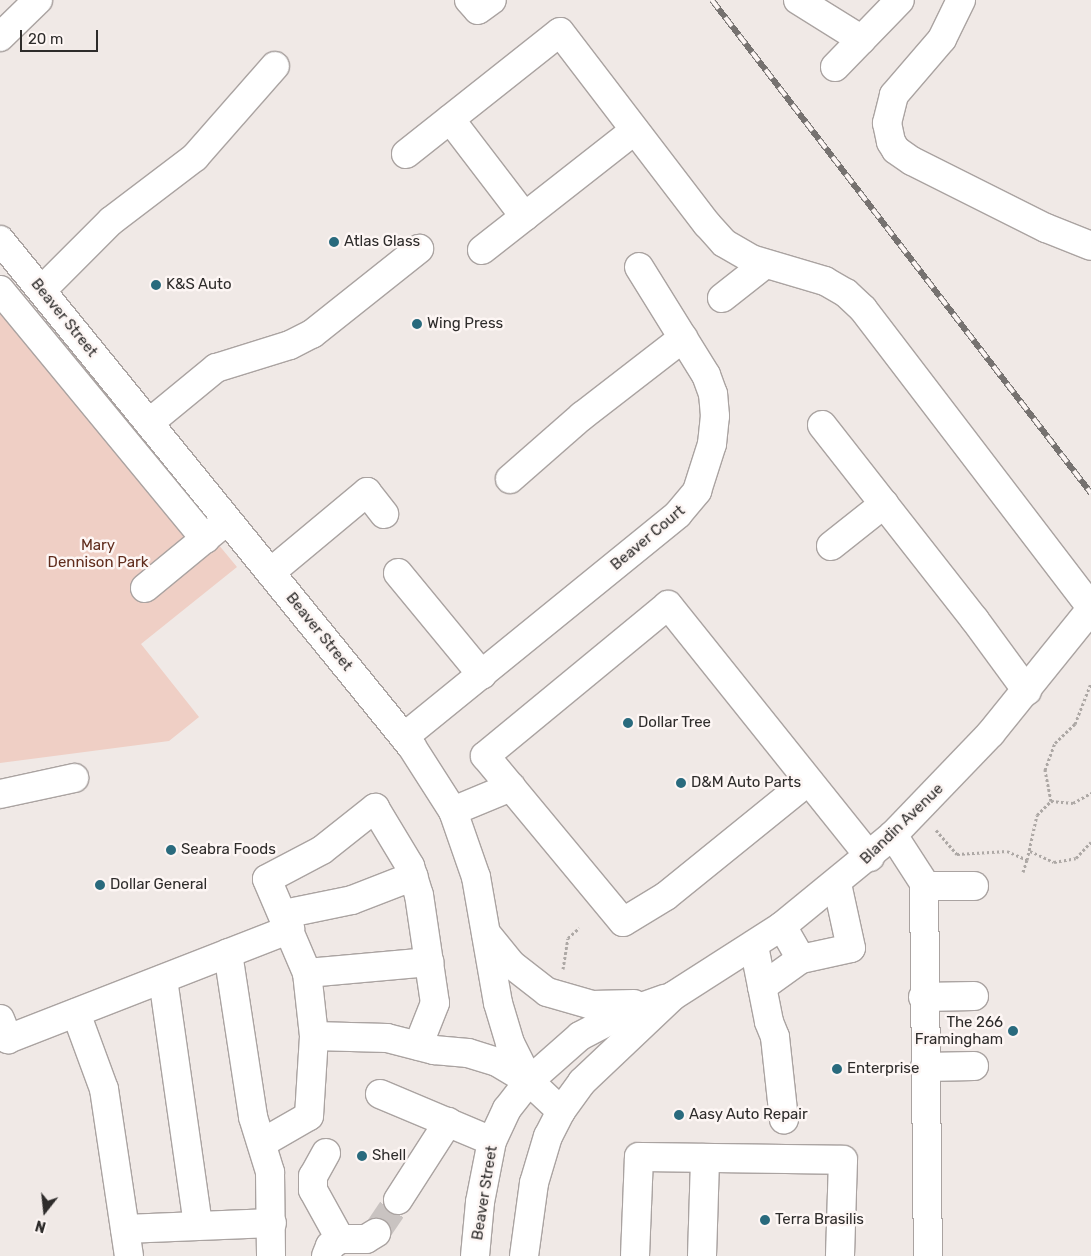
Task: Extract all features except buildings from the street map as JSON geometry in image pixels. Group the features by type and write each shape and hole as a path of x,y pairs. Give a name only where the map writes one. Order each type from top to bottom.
{"street":[{"path":"0,37 38,0"},
{"path":"469,0 478,10 492,0"},
{"path":"798,0 862,40"},
{"path":"835,67 900,0"},
{"path":"961,0 942,39 894,95 887,123 891,142 896,150 912,161 1046,228 1091,246"},
{"path":"406,154 560,32 714,233 733,250 765,264 825,281 846,293 863,309 1091,608"},
{"path":"42,290 111,221 195,157 275,66"},
{"path":"450,119 525,216"},
{"path":"482,250 635,130"},
{"name":"Beaver Street","path":"0,240 271,572 431,772 453,812 476,877 505,1031 529,1080 561,1110"},
{"path":"149,423 216,368 290,345 312,334 419,249"},
{"path":"722,298 765,264"},
{"name":"Beaver Court","path":"404,737 482,676 678,514 694,495 710,457 715,404 706,375 639,267"},
{"path":"0,290 205,538"},
{"path":"510,480 588,411 683,338"},
{"path":"822,425 1027,691"},
{"path":"271,572 367,492 384,514"},
{"path":"831,546 884,504"},
{"path":"145,588 228,520"},
{"path":"398,573 482,676"},
{"path":"808,781 666,896 623,922 485,756 668,605 870,857"},
{"name":"Blandin Avenue","path":"561,1110 582,1082 673,996 754,946 870,857 962,766 1027,691 1091,608"},
{"path":"0,794 74,778"},
{"path":"453,812 511,786"},
{"path":"262,1143 309,1116 314,1036 307,973 287,921 267,879 322,850 375,808 414,876 430,962 434,1012 418,1046"},
{"path":"893,835 920,872 925,886 923,997 928,1256"},
{"path":"0,1019 8,1039 228,953 287,921 352,900 414,876"},
{"path":"762,987 801,959 851,948 837,884"},
{"path":"925,886 974,886"},
{"path":"782,926 801,959"},
{"path":"486,933 504,957 526,978 548,992 569,1000 611,1006 673,996"},
{"path":"754,946 769,1022 775,1037 784,1120"},
{"path":"228,953 253,1117 270,1172 271,1256"},
{"path":"307,973 430,962"},
{"path":"163,979 198,1226"},
{"name":"Blandin Avenue","path":"529,1080 580,1036 622,1014 673,996"},
{"path":"923,997 974,996"},
{"path":"76,1012 104,1089 129,1256"},
{"path":"314,1036 387,1038 418,1046 477,1055 529,1080"},
{"path":"925,1067 974,1066"},
{"name":"Beaver Street","path":"475,1256 480,1202 492,1140 507,1109 529,1080"},
{"path":"380,1094 492,1140"},
{"path":"524,1256 534,1183 548,1136 561,1110"},
{"path":"398,1200 448,1122"},
{"path":"326,1153 312,1185 333,1247 366,1239 376,1233"},
{"path":"635,1256 639,1157 843,1160 840,1256"},
{"path":"702,1256 705,1158"},
{"path":"125,1229 272,1223"}],"path":[{"path":"1051,802 1045,770 1055,743 1075,724 1091,683"},
{"path":"1023,872 1030,851 1036,815 1051,802 1073,803 1091,793"},
{"path":"936,830 957,854 1007,851 1027,860"},
{"path":"1030,851 1054,862 1076,858 1091,842"},
{"path":"561,974 566,961 568,938 579,928"}],"green space":[{"name":"Mary Dennison Park","path":"0,280 237,567 141,644 199,717 169,741 0,763"}],"tunnel":[{"path":"376,1233 398,1200"}],"railway":[{"path":"712,0 1091,493"}],"place":[{"name":"Atlas Glass","path":"334,242"},
{"name":"K&S Auto","path":"156,285"},
{"name":"Wing Press","path":"417,324"},
{"name":"Dollar Tree","path":"628,723"},
{"name":"D&M Auto Parts","path":"681,783"},
{"name":"Seabra Foods","path":"171,850"},
{"name":"Dollar General","path":"100,885"},
{"name":"The 266 Framingham","path":"1013,1031"},
{"name":"Enterprise","path":"837,1069"},
{"name":"Aasy Auto Repair","path":"679,1115"},
{"name":"Shell","path":"362,1156"},
{"name":"Terra Brasilis","path":"765,1220"}]}
